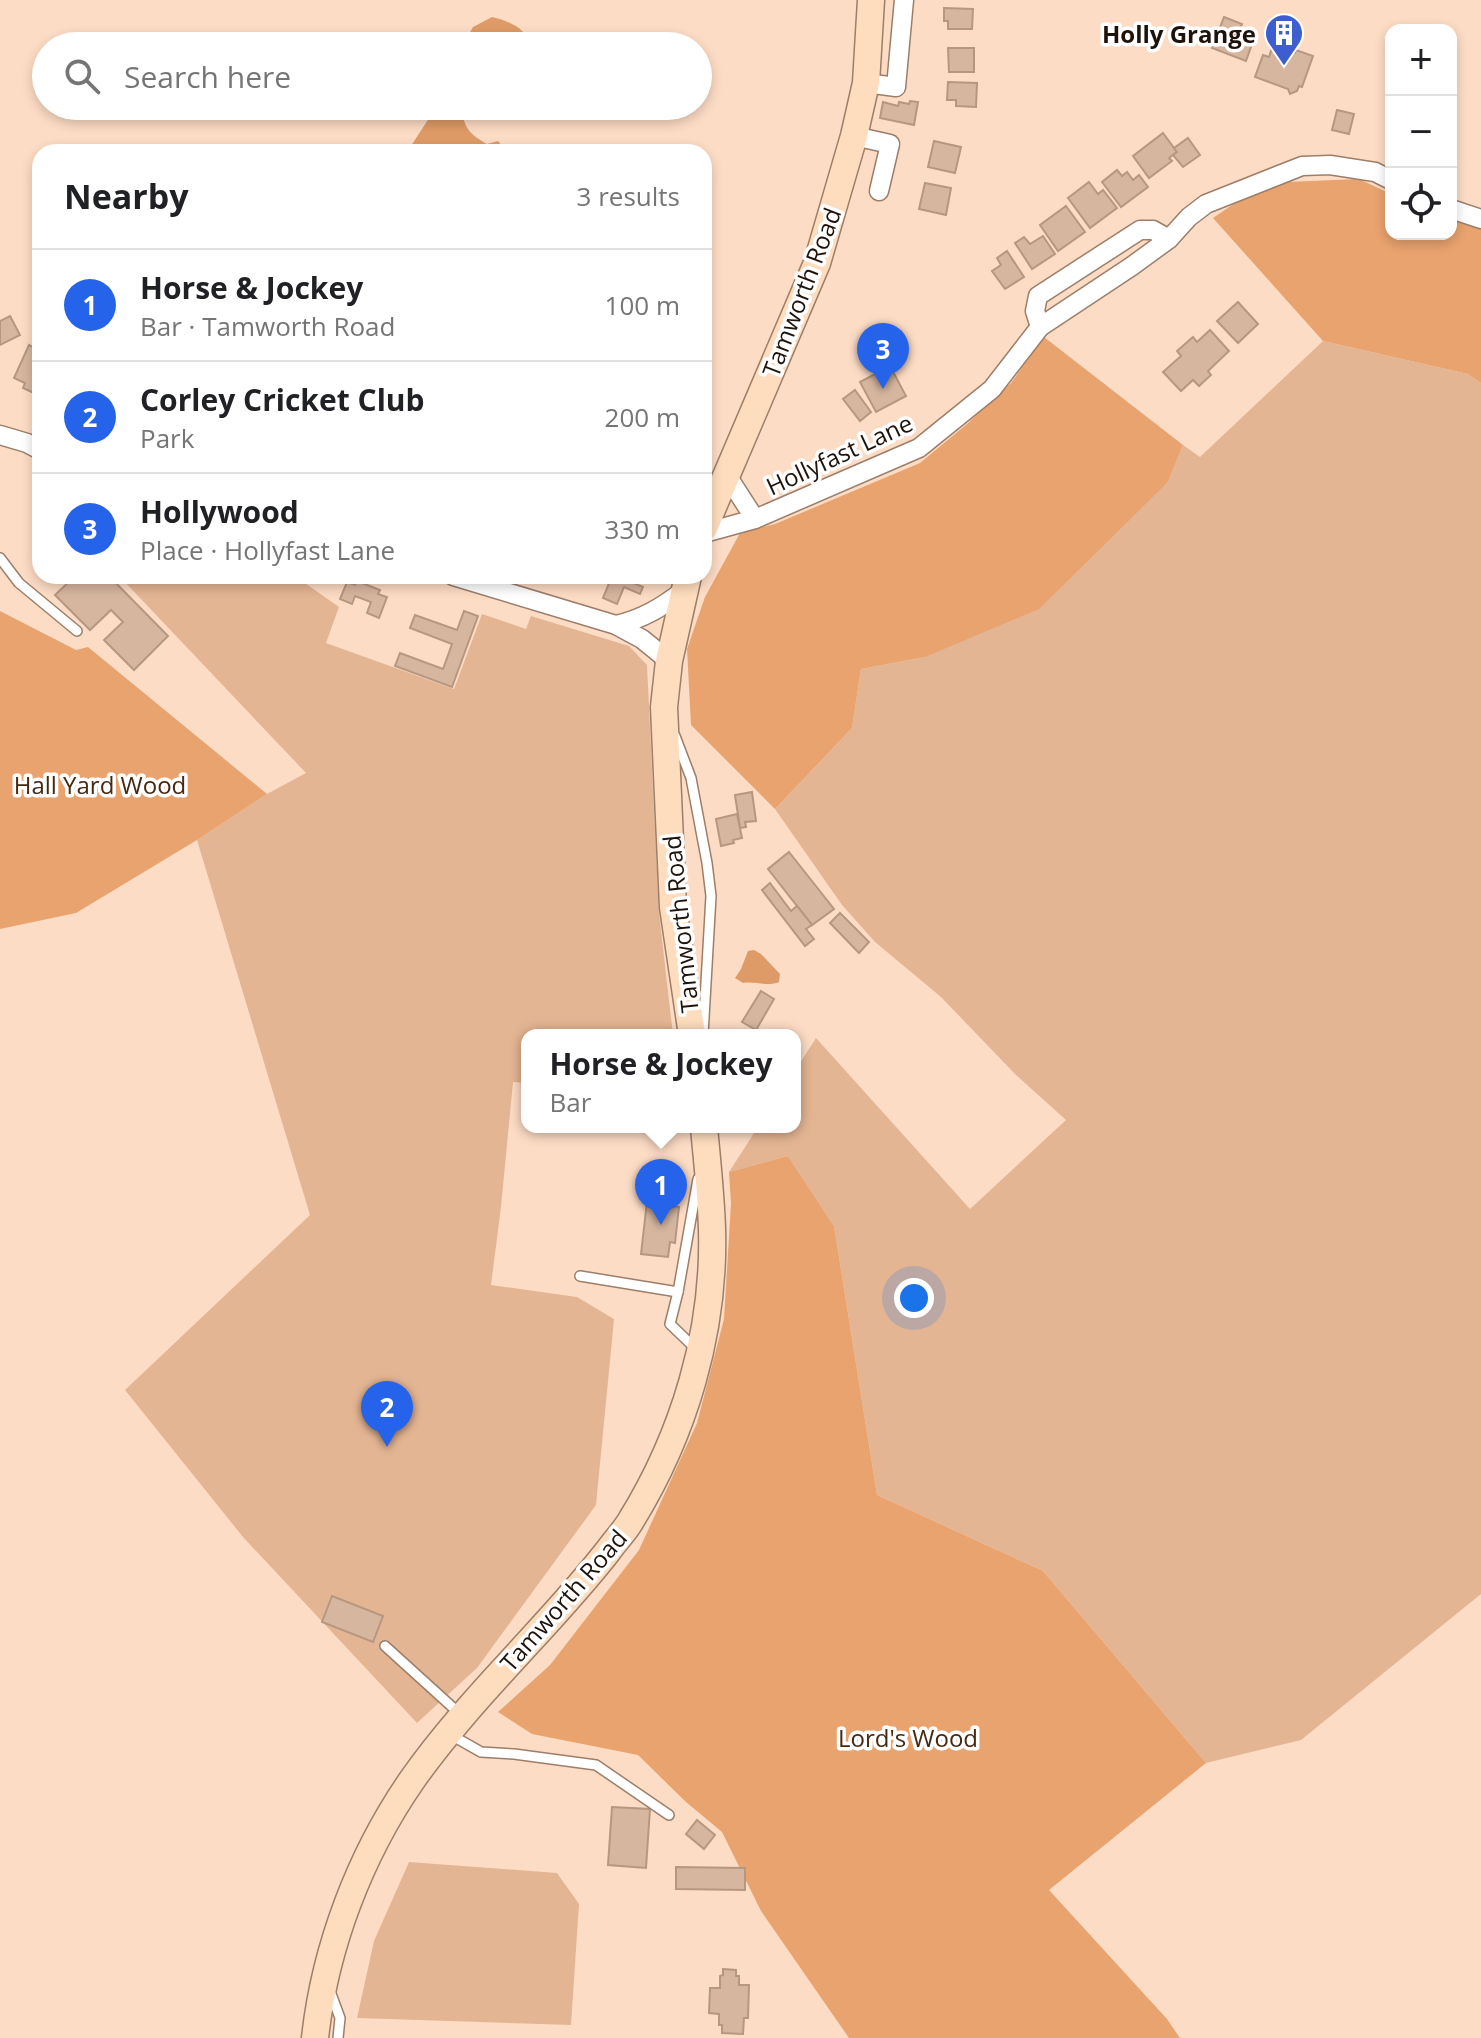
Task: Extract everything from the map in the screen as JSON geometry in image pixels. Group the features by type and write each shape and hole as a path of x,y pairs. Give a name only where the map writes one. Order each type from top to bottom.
{"main road":[{"name":"Tamworth Road","path":"712,510 817,263 866,83 871,0"},
{"name":"Tamworth Road","path":"686,584 669,661 664,707 673,907 691,1029"},
{"name":"Tamworth Road","path":"315,2038 326,1980 357,1880 371,1848 411,1781 455,1725 575,1591 629,1524 667,1450 682,1413 700,1352 709,1303 712,1230 704,1134"}],"street":[{"path":"866,83 896,87 904,0"},
{"path":"854,136 892,136 879,191"},
{"name":"Hollyfast Lane","path":"712,528 755,519 919,448 992,389 1040,327 1169,239 1206,204 1302,166 1330,165 1375,172 1385,177"},
{"path":"1457,211 1481,219"},
{"path":"1040,327 1035,311 1038,296 1140,230 1153,230 1169,239"},
{"path":"0,435 32,446"},
{"name":"Hollyfast Lane","path":"726,474 755,519"},
{"path":"480,584 616,625 642,639 669,661"},
{"path":"616,625 660,609 685,584"}],"lane":[{"path":"0,558 19,583 77,631"},
{"path":"664,707 691,778 707,863 711,896 703,1029"},
{"path":"700,1352 670,1324 704,1134"},
{"path":"580,1276 678,1292"},
{"path":"385,1646 481,1752 596,1765 669,1815"},
{"path":"326,1980 340,2018 338,2038"}],"shaded area":[{"path":"492,17 522,32 470,32 473,27"},
{"path":"428,120 464,120 472,134 487,144 412,144"},
{"path":"1323,341 1468,374 1481,383 1481,1594 1301,1740 1206,1763 1043,1571 877,1495 834,1226 788,1156 729,1172 754,1133 801,1133 801,1062 816,1038 970,1209 1066,1120 1015,1074 941,997 875,942 842,905 775,809 852,728 861,669 925,657 1168,482 1183,445 1200,457"},
{"path":"127,584 306,584 339,607 326,643 454,689 482,614 526,629 531,616 629,646 647,665 659,913 672,1029 521,1029 521,1083 513,1082 491,1285 577,1297 614,1319 596,1505 477,1668 417,1723 243,1537 125,1390 310,1215 197,840 267,794 306,773"},
{"path":"754,950 780,974 779,982 743,983 735,978 748,951"},
{"path":"409,1862 557,1873 579,1904 571,2025 357,2018 374,1941"}],"green space":[{"path":"1359,179 1385,191 1385,240 1457,240 1457,221 1481,228 1481,383 1468,374 1323,341 1213,218 1235,203 1286,182"},
{"path":"1044,337 1183,445 1168,482 1039,609 925,657 861,669 852,728 775,809 691,725 687,649 705,597 740,533 775,524 920,463 1011,383"},
{"name":"Hall Yard Wood","path":"0,611 76,650 88,647 267,794 76,913 0,929"},
{"name":"Lord's Wood","path":"788,1156 834,1226 877,1495 1043,1571 1206,1763 1049,1890 1167,2019 1180,2038 849,2038 761,1911 722,1832 638,1755 532,1734 498,1712 550,1665 639,1550 697,1423 724,1319 731,1203 729,1172"}],"building":[{"path":"944,8 973,9 972,29 948,29 948,21 944,21"},
{"path":"1224,17 1242,24 1237,38 1252,44 1246,61 1212,48"},
{"name":"Holly Grange","path":"1273,45 1313,56 1302,87 1299,86 1297,91 1290,94 1288,89 1255,77 1263,55 1269,57"},
{"path":"948,48 974,48 974,72 949,72"},
{"path":"948,82 977,83 976,107 956,106 956,100 947,100"},
{"path":"910,101 918,102 914,125 880,118 883,102 898,106 899,102 909,104"},
{"path":"1337,110 1354,114 1349,134 1332,130"},
{"path":"1163,133 1177,152 1169,158 1172,161 1149,178 1133,156"},
{"path":"1188,138 1200,155 1183,167 1173,155 1177,152 1174,148"},
{"path":"934,141 961,147 955,173 928,167"},
{"path":"1117,170 1122,176 1127,172 1133,180 1139,175 1148,187 1121,207 1102,182"},
{"path":"1089,182 1098,194 1103,190 1117,208 1090,228 1068,198"},
{"path":"925,183 951,188 946,215 919,209"},
{"path":"1066,206 1085,232 1058,251 1040,225"},
{"path":"1043,236 1055,254 1032,269 1015,243 1024,237 1030,244"},
{"path":"1007,251 1024,277 1005,289 992,271 1001,265 997,258"},
{"path":"1238,302 1258,324 1238,343 1217,321"},
{"path":"10,316 20,335 0,345 0,321"},
{"path":"1210,330 1229,351 1208,371 1211,375 1199,386 1193,380 1181,391 1163,372 1181,356 1177,351 1193,337 1197,342"},
{"path":"29,345 32,347 32,392 23,388 25,383 14,378"},
{"path":"890,366 906,396 876,412 860,382"},
{"path":"855,390 871,412 860,421 843,399"},
{"path":"67,584 117,584 168,636 134,670 104,640 123,622 111,610 90,630 55,595"},
{"path":"346,584 365,584 380,590 378,594 387,597 379,618 367,613 371,602 355,596 352,604 340,599"},
{"path":"609,584 643,587 640,594 624,587 617,604 603,598"},
{"path":"464,611 478,616 452,687 395,666 400,653 443,669 452,644 410,628 415,615 457,630"},
{"path":"752,792 756,821 745,822 746,827 740,828 735,795"},
{"path":"737,814 742,838 721,846 716,819"},
{"path":"789,852 834,909 812,925 768,869"},
{"path":"770,883 791,911 797,906 812,925 806,929 814,939 805,946 762,890"},
{"path":"840,913 869,942 859,953 830,923"},
{"path":"761,991 774,999 757,1029 742,1022"},
{"path":"650,1175 664,1177 661,1205 679,1207 675,1243 670,1242 668,1257 641,1254"},
{"path":"332,1596 383,1616 373,1642 322,1622"},
{"path":"612,1807 650,1809 646,1868 608,1865"},
{"path":"697,1820 715,1835 704,1849 686,1834"},
{"path":"676,1867 745,1868 745,1890 676,1889"},
{"path":"723,1969 736,1970 739,1985 749,1985 748,2018 744,2018 743,2034 722,2033 719,2014 709,2013 710,1988 720,1988"}],"place":[{"name":"Holly Grange","path":"1284,67"},
{"name":"Hollywood","path":"883,389"},
{"name":"Horse & Jockey","path":"661,1225"},
{"name":"Corley Cricket Club","path":"387,1447"}]}
